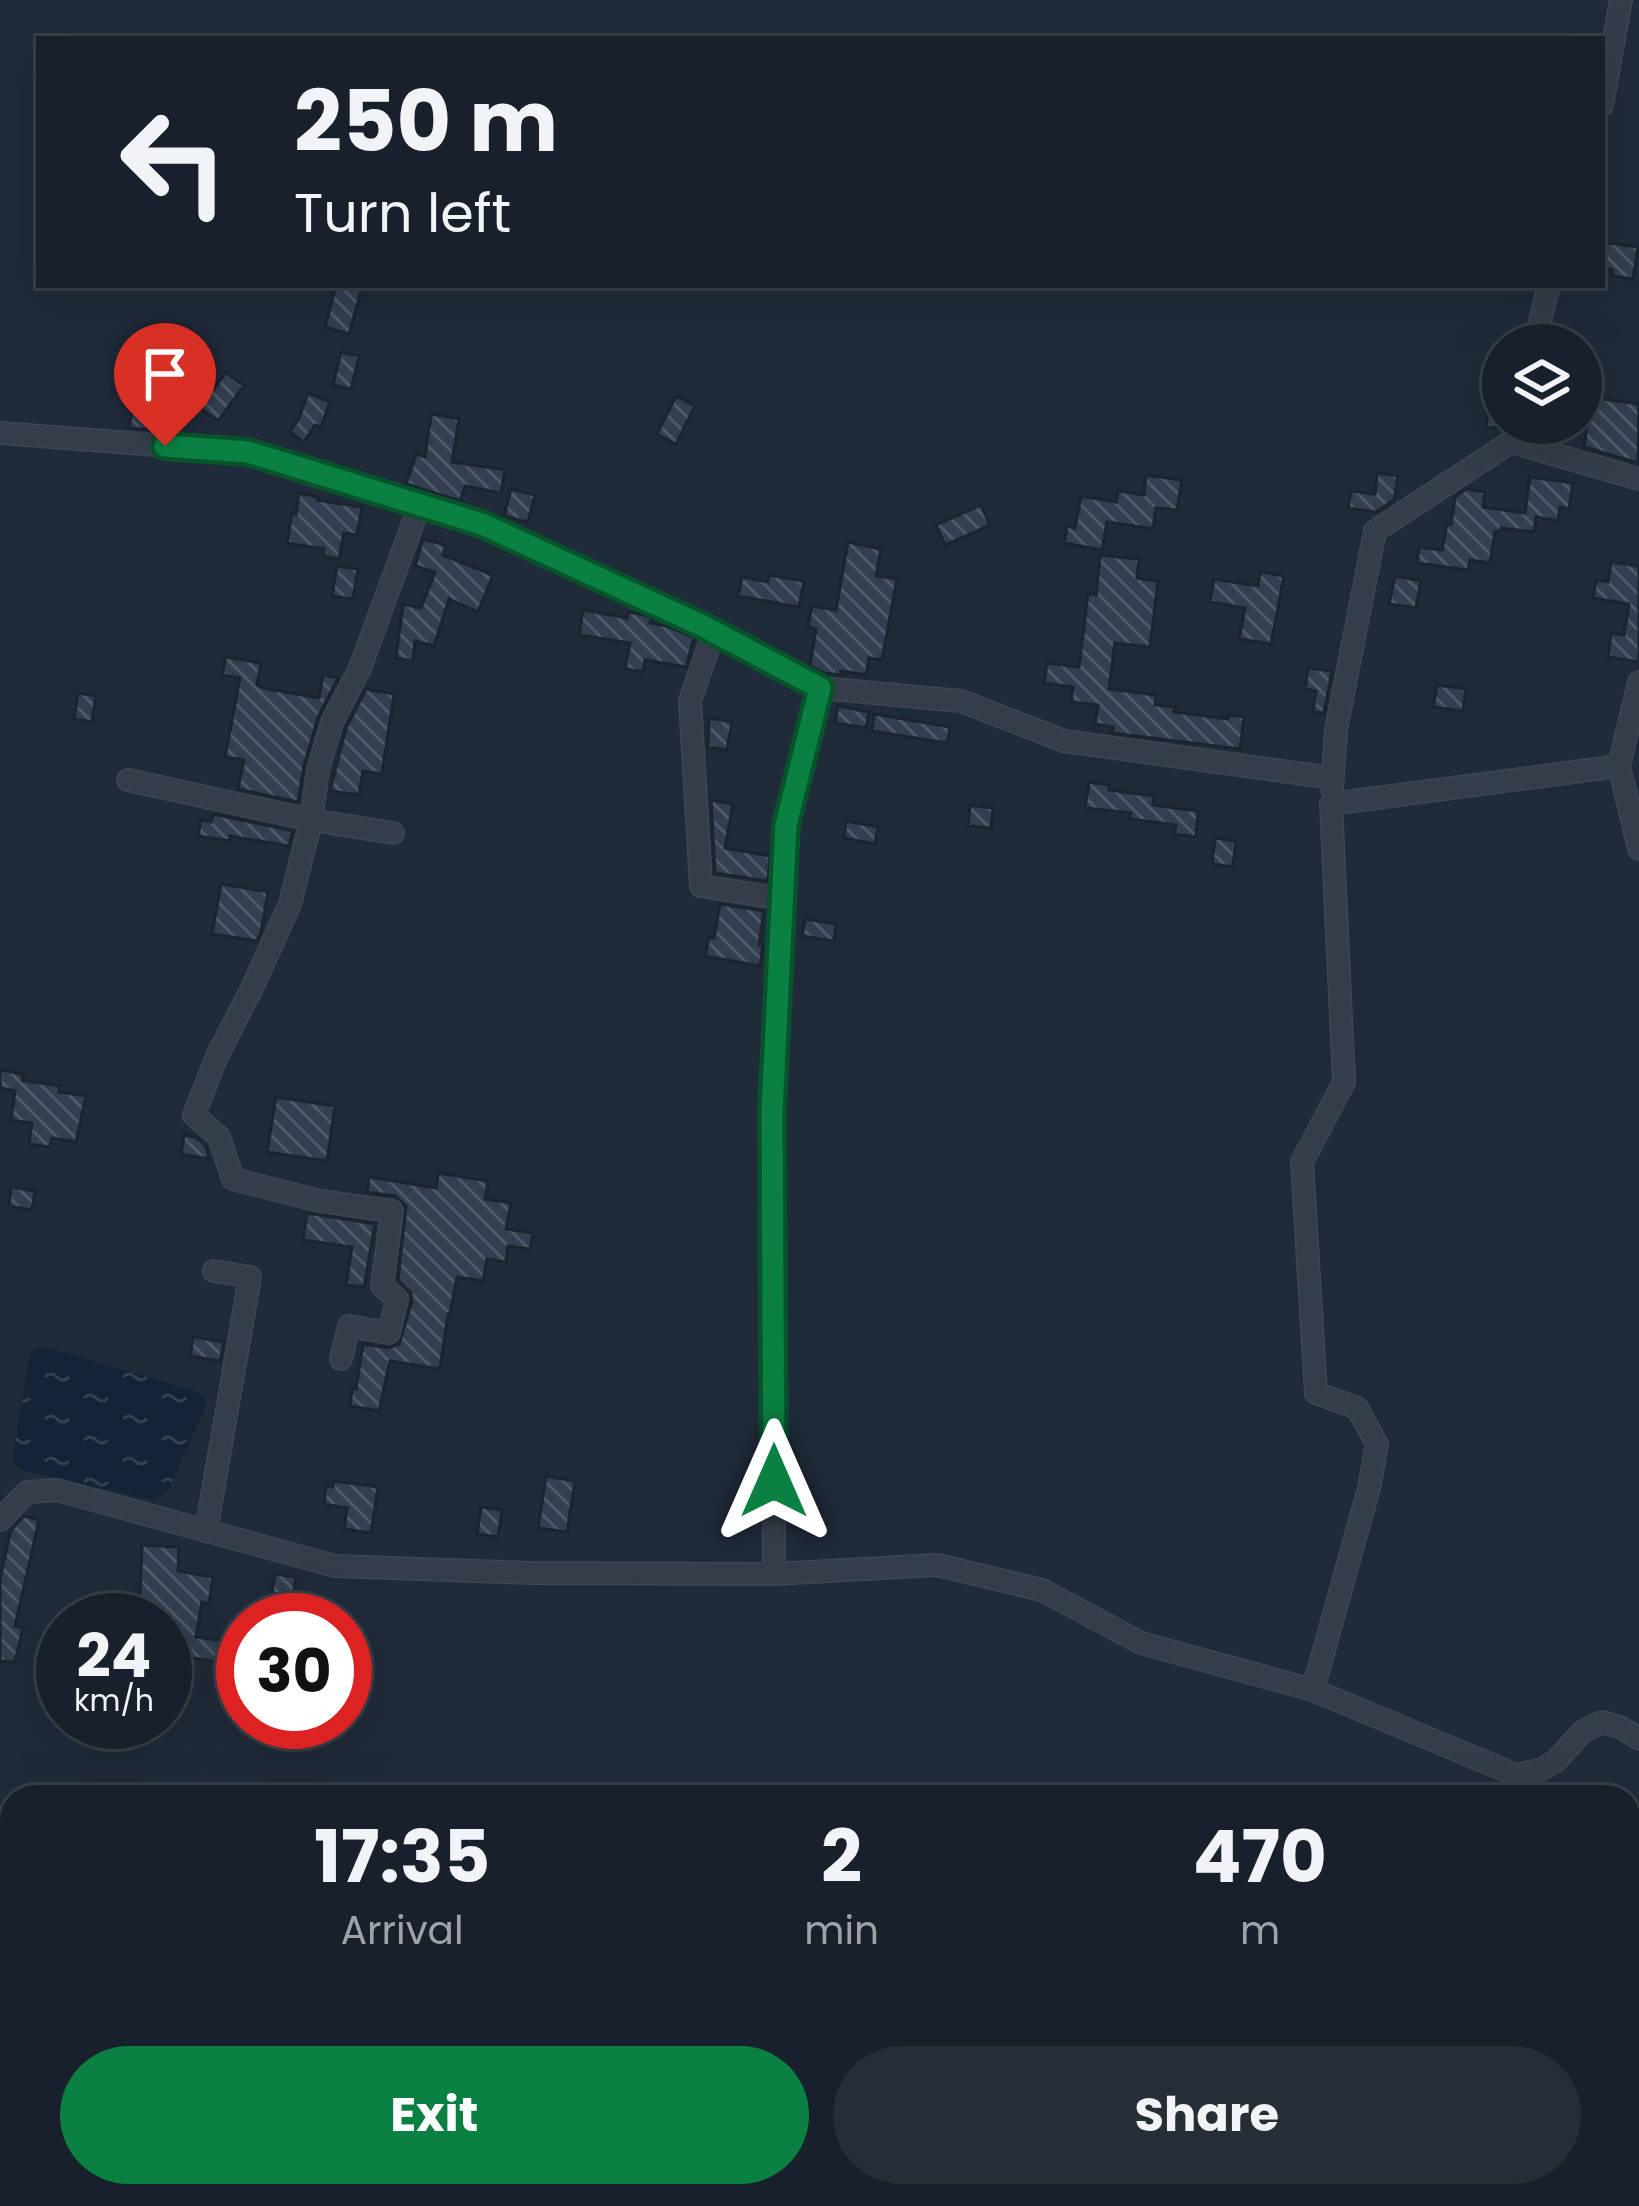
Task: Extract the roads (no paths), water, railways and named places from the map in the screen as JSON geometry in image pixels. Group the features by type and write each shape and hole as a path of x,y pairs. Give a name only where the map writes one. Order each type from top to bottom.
{"street":[{"path":"1605,88 1621,0"},
{"path":"1539,324 1548,288"},
{"path":"0,433 248,452 482,524 714,632 820,688 961,701 1064,741 1333,778"},
{"path":"1313,1690 1377,1444 1357,1408 1316,1393 1302,1162 1344,1082 1331,804 1336,730 1375,531 1496,444"},
{"path":"1546,444 1639,478"},
{"path":"341,1359 349,1326 389,1333 397,1299 382,1286 392,1211 320,1201 233,1179 220,1138 194,1115 290,904 332,722 360,668 419,504"},
{"path":"714,632 690,701 701,886 783,899"},
{"path":"1639,682 1618,766 1639,849"},
{"path":"774,1574 772,1111 786,825 820,688"},
{"path":"1331,804 1618,766"},
{"path":"128,780 311,820 393,832"},
{"path":"206,1531 250,1277 214,1271"},
{"path":"0,1520 27,1492 57,1490 335,1566 774,1574 937,1565 1042,1590 1141,1643 1313,1690 1516,1775 1556,1760 1582,1732 1602,1722 1639,1738"}],"water":[{"path":"36,1348 198,1392 205,1408 163,1496 152,1500 24,1471 12,1462 30,1353"}]}
